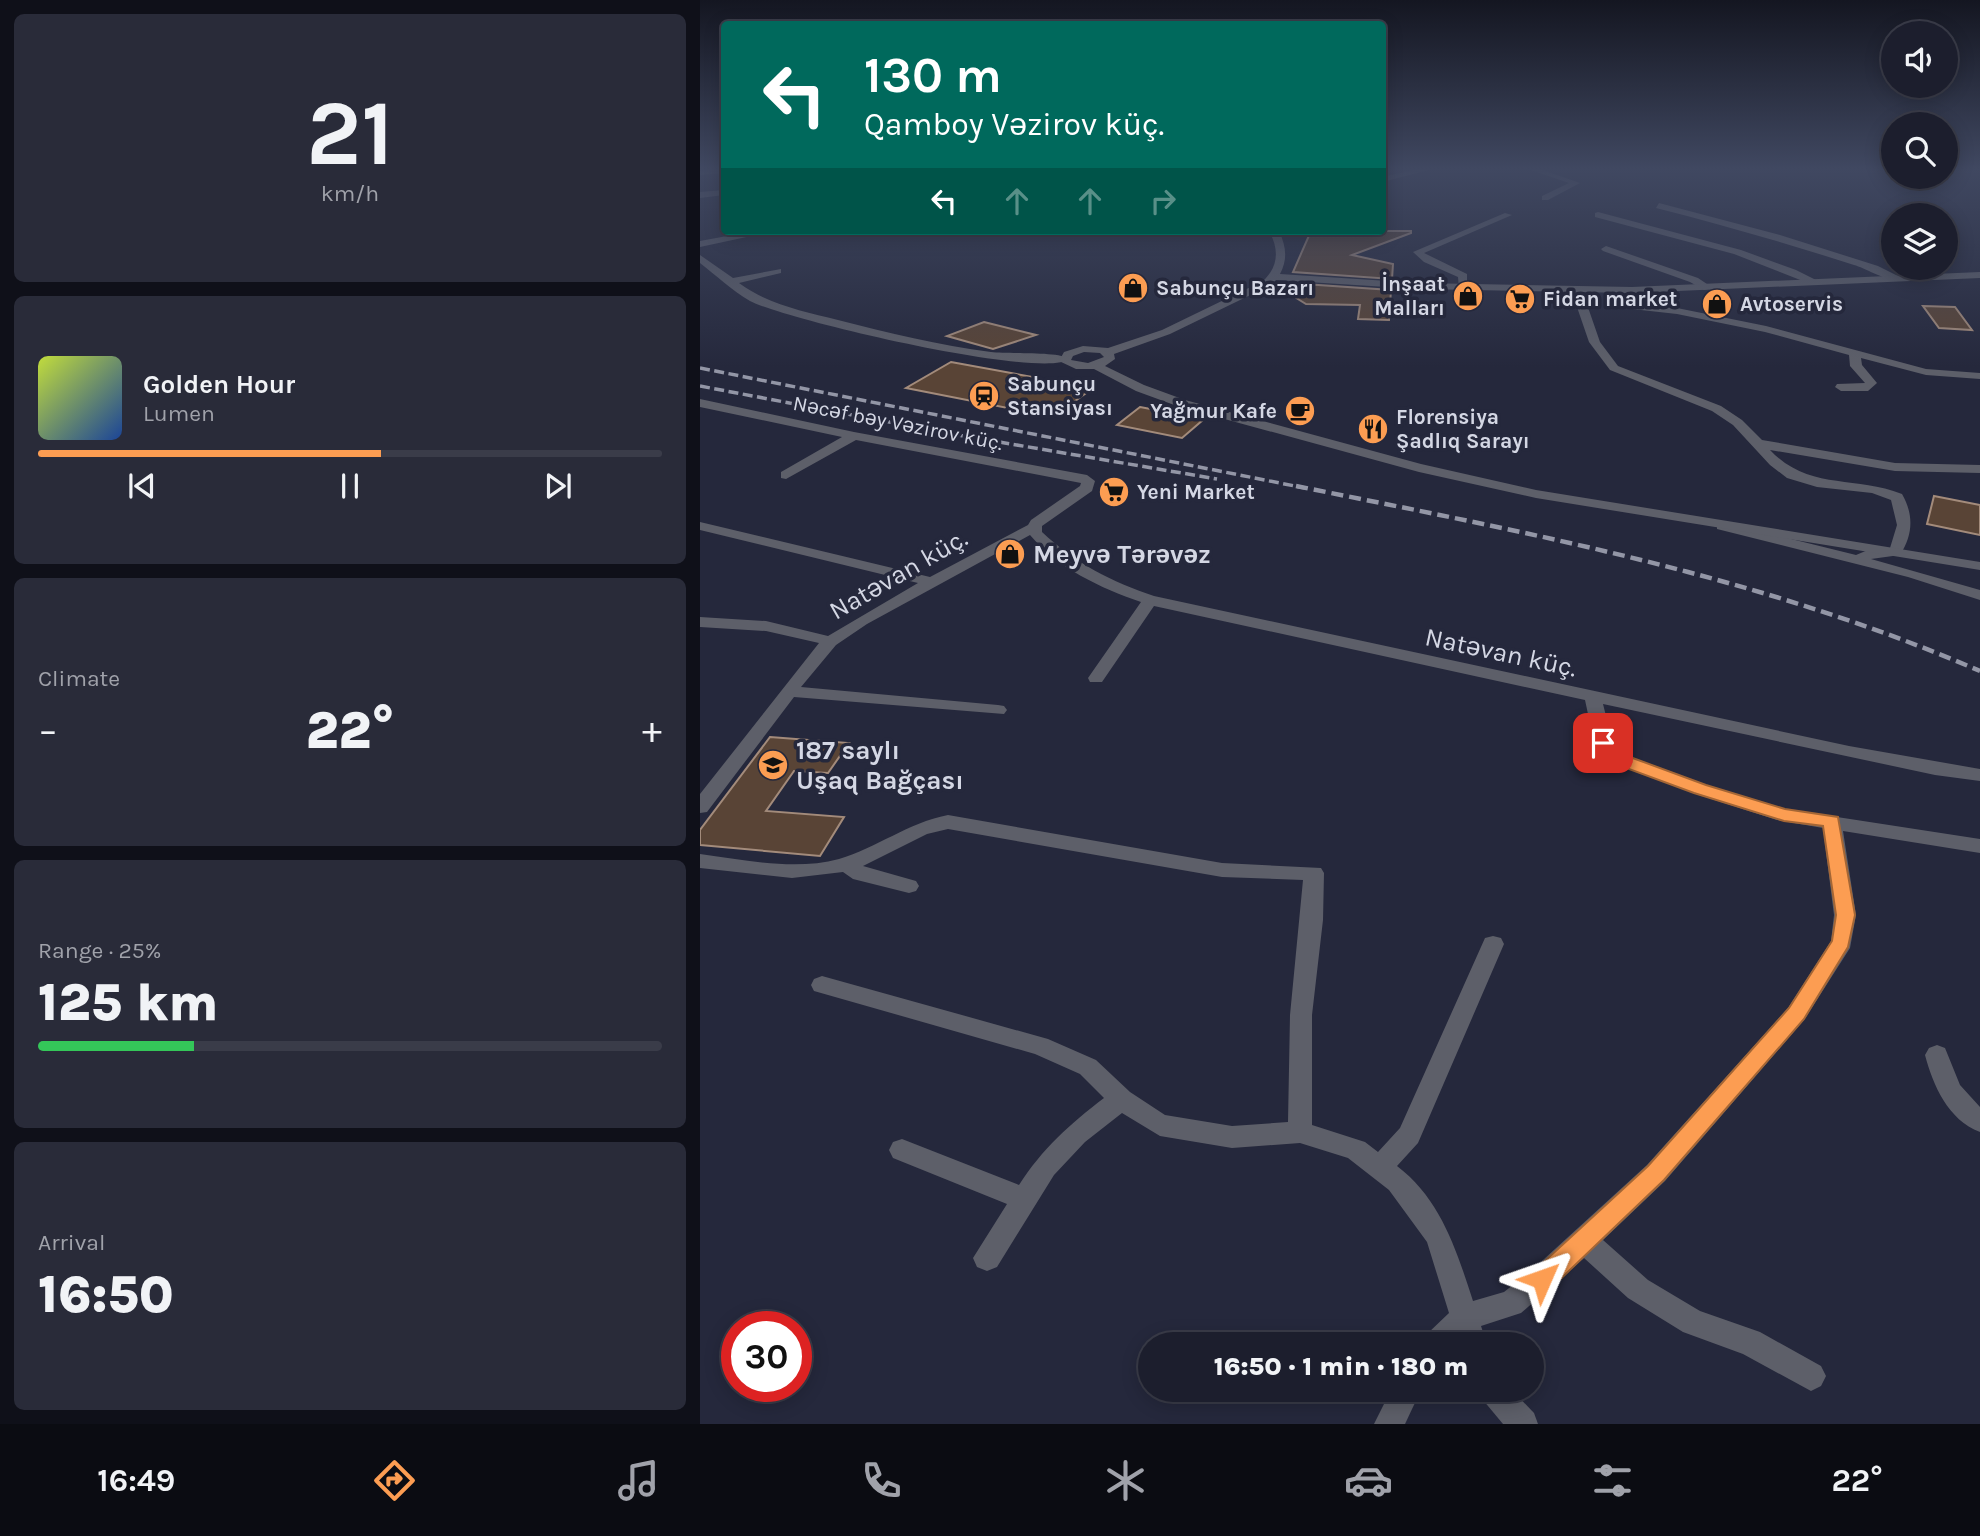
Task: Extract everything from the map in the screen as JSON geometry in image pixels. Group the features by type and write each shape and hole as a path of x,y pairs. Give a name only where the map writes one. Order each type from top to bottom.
{"street":[{"path":"1461,234 1418,252 1423,258 1458,272 1465,280 1463,287"},
{"path":"1673,234 1788,270 1816,282"},
{"path":"1767,234 1881,271"},
{"path":"700,244 748,235"},
{"path":"1064,359 1068,354 1083,349 1108,352 1145,340 1259,287 1274,277 1282,260 1276,235"},
{"path":"1606,249 1694,280 1708,288"},
{"path":"700,258 729,282 767,305 850,325 985,355 1064,359 1077,366 1096,365 1109,359 1108,352"},
{"path":"729,282 778,271"},
{"path":"1958,276 1980,275"},
{"path":"1274,277 1333,282 1577,290 1708,288 1881,280"},
{"path":"1577,290 1584,315 1606,361 1627,374 1721,411 1792,475 1821,483 1876,490 1897,497 1905,532 1903,541 1895,552 1868,554 1858,561"},
{"path":"1611,290 1622,304 1627,306 1709,317 1926,372 1980,376"},
{"path":"1842,387 1868,387 1871,383 1856,366 1855,354"},
{"path":"1096,365 1156,395 1419,468 1587,504 1980,566"},
{"path":"700,414 706,405"},
{"name":"Nəcəf bəy Vəzirov küç.","path":"706,405 854,436 1075,476 1088,481"},
{"path":"786,475 854,436"},
{"path":"1760,444 1895,467 1980,469"},
{"name":"Natəvan küç.","path":"700,622 795,632 830,642 861,621 1033,528 1041,519 1087,488 1088,481"},
{"path":"1716,524 1913,574 1980,595"},
{"path":"700,526 933,582"},
{"name":"Natəvan küç.","path":"1033,528 1044,542 1074,566 1100,582 1150,600 1935,769 1980,775"},
{"path":"1096,678 1150,600"},
{"path":"700,807 830,642"},
{"path":"789,691 998,710"},
{"path":"1592,696 1603,743 1624,761 1700,789 1784,815 1980,846"},
{"path":"1449,1332 1464,1317 1511,1303 1542,1279 1656,1173 1796,1014 1842,942 1845,915 1832,821"},
{"path":"700,861 741,867 814,870 846,864 911,832 931,824 948,822 1222,870 1314,873 1312,920 1301,1015 1300,1132"},
{"path":"846,864 860,874 909,886"},
{"path":"1380,1168 1409,1135 1493,944"},
{"path":"822,985 1040,1046 1088,1067 1121,1099 1160,1125 1232,1137 1300,1132 1356,1150 1398,1182 1438,1236 1469,1332"},
{"path":"1937,1055 1944,1083 1968,1113 1980,1121"},
{"path":"987,1258 1045,1167 1076,1134 1121,1099"},
{"path":"902,1150 1025,1199"},
{"path":"1584,1240 1639,1289 1693,1322 1750,1342 1811,1376"},
{"path":"1389,1424 1400,1402"},
{"path":"1504,1402 1523,1424"}],"building":[{"path":"1407,234 1352,255 1393,264 1392,279 1293,272 1309,235"},
{"path":"1289,283 1391,290 1389,320 1358,319 1360,305 1306,304 1285,291"},
{"path":"1923,306 1955,307 1972,330 1939,328"},
{"path":"984,322 1036,335 993,349 947,336"},
{"name":"Sabunçu Stansiyası","path":"951,362 1093,388 1053,417 906,388"},
{"path":"1140,407 1204,419 1182,438 1117,425"},
{"path":"1934,496 1980,505 1980,535 1927,524"},
{"path":"770,737 849,743 828,773 794,771 766,811 844,817 820,856 700,845 700,830"}],"railway":[{"path":"700,368 1305,488"},
{"path":"700,386 958,435 1217,479"},
{"path":"1296,486 1557,540 1729,583 1897,638 1980,671"}],"place":[{"name":"Sabunçu Bazarı","path":"1133,288"},
{"name":"İnşaat Malları","path":"1468,296"},
{"name":"Fidan market","path":"1520,299"},
{"name":"Avtoservis","path":"1717,304"},
{"name":"Sabunçu Stansiyası","path":"984,396"},
{"name":"Yağmur Kafe","path":"1300,411"},
{"name":"Florensiya Şadlıq Sarayı","path":"1373,429"},
{"name":"Yeni Market","path":"1114,492"},
{"name":"Meyvə Tərəvəz","path":"1010,554"},
{"name":"187 saylı Uşaq Bağçası","path":"773,765"}],"route":[{"path":"1542,1279 1656,1173 1796,1014 1842,942 1845,915 1832,821 1784,815 1700,789 1624,761 1603,743"}]}
